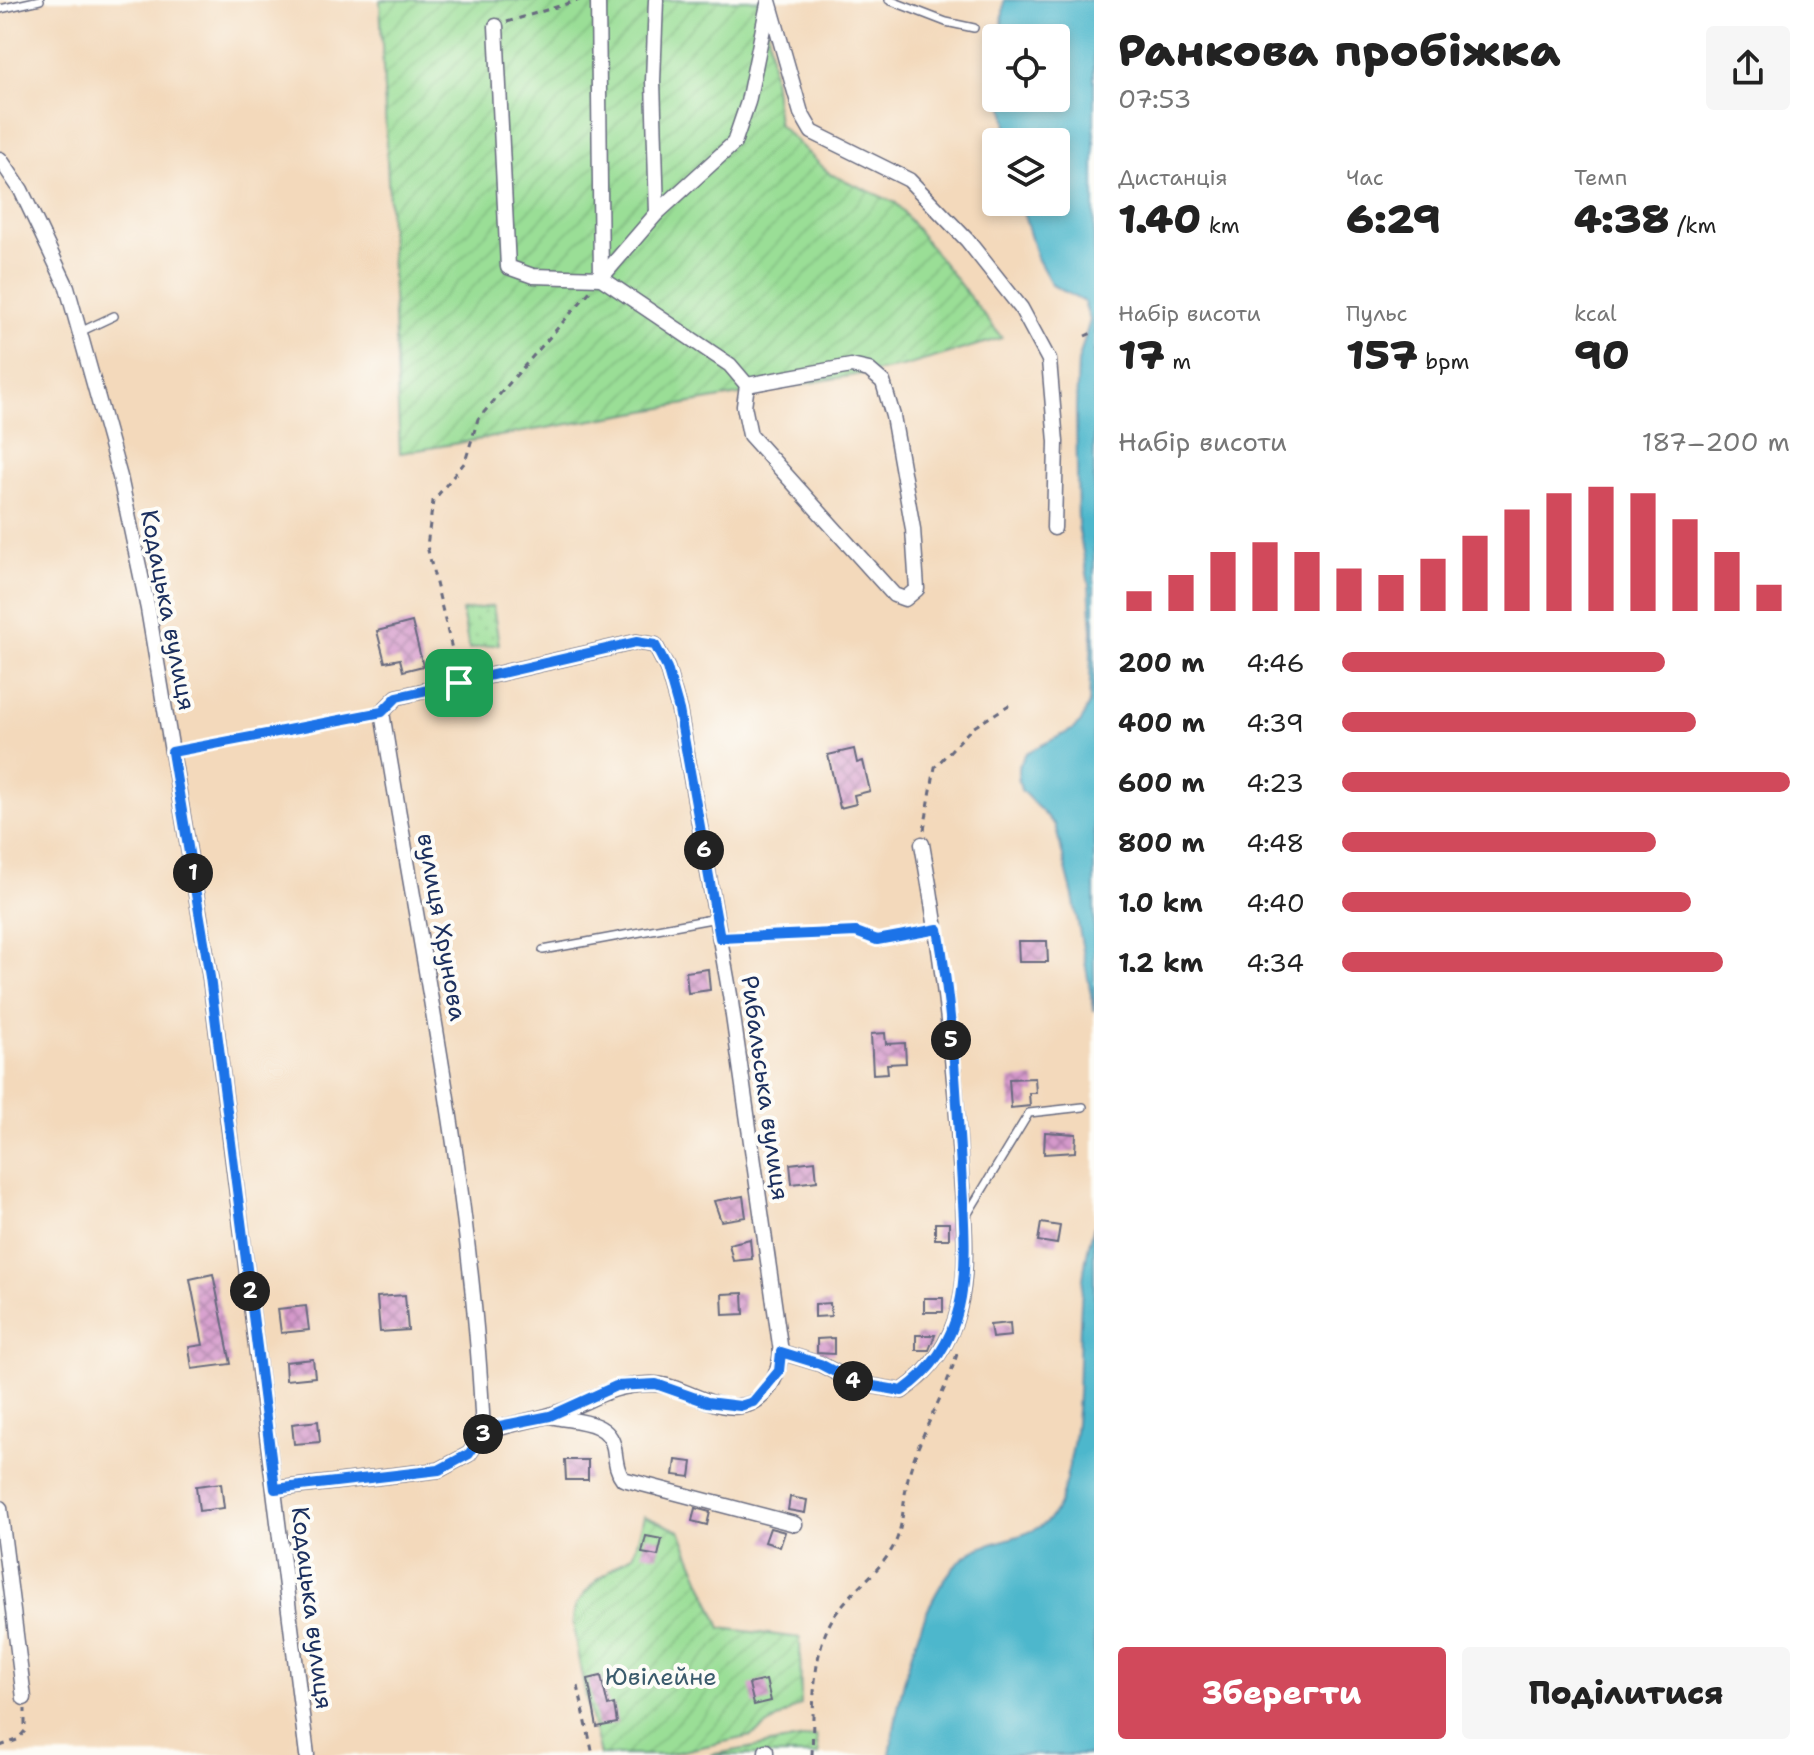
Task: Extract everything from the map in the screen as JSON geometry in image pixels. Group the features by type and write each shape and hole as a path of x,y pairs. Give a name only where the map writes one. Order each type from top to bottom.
{"street":[{"path":"598,0 601,278"},
{"path":"656,0 653,81 657,213"},
{"path":"601,278 657,213 734,143 748,102 769,0"},
{"path":"769,0 801,113 812,132 909,180 967,240 1021,308 1049,360 1056,442 1054,528"},
{"path":"496,26 508,267 533,276 601,278 730,365 747,385 744,406 750,435 894,595 905,599 917,589 913,529 893,416 883,382 869,370 851,366 747,385"},
{"name":"Кодацька вулиця","path":"0,159 28,204 67,287 82,331 120,477 148,609 210,977 307,1755"},
{"name":"Рибальська вулиця","path":"459,683 636,642 655,645 667,668 679,710 717,918 781,1352"},
{"path":"382,712 397,697 459,683"},
{"name":"вулиця Хрунова","path":"382,712 443,1061 480,1373 483,1434"},
{"path":"275,1489 439,1470 469,1454 483,1434 500,1426 550,1416 616,1386 656,1384 707,1402 740,1406 753,1402 779,1371 781,1352 820,1364 856,1383 902,1391 922,1378 942,1350 959,1307 964,1219 957,1094 938,929 922,844"},
{"path":"550,1416 600,1426 612,1438 618,1473 623,1479 795,1524"},
{"path":"0,1508 24,1698"}],"lane":[{"path":"0,9 40,0"},
{"path":"889,0 946,22 974,28"},
{"path":"82,331 114,316"},
{"path":"543,950 717,918"},
{"path":"964,1219 1029,1113 1083,1107"}],"path":[{"path":"496,26 579,0"},
{"path":"459,683 446,615 427,546 433,501 465,462 478,419 601,278"},
{"path":"1085,336 1094,332"},
{"path":"922,844 935,767 971,729 1009,705"},
{"path":"172,752 382,712"},
{"path":"720,938 856,932 877,940 938,929"},
{"path":"812,1755 822,1643 832,1619 892,1549 901,1530 908,1480 947,1387 960,1344"},
{"path":"578,1686 593,1755"},
{"path":"0,1746 17,1740 25,1731 24,1698"}],"green space":[{"path":"380,0 765,0 778,124 830,174 896,203 1002,338 902,367 400,453"},
{"path":"493,606 499,644 469,649 462,611"},
{"name":"Ювілейне","path":"644,1516 680,1531 721,1628 800,1638 801,1704 751,1736 665,1755 600,1755 578,1656 575,1608 593,1584 634,1554"},
{"path":"816,1736 819,1755 710,1755"}],"water":[{"path":"1004,0 1094,0 1094,1011 1073,896 1055,825 1021,790 1018,777 1018,767 1026,753 1072,730 1081,722 1089,703 1092,631 1089,584 1078,526 1076,409 1078,362 1090,320 1084,302 1052,285 1037,258 1024,216 1070,216 1070,128 1007,128 1005,112 1070,112 1070,24 1002,24"},
{"path":"1094,1226 1094,1755 890,1755 899,1703 916,1640 942,1584 958,1563 978,1549 1039,1527 1054,1513 1060,1501 1075,1432 1080,1313"}],"building":[{"path":"412,622 423,666 403,671 400,659 385,662 377,631"},
{"path":"854,749 857,763 863,761 870,791 854,795 856,804 840,808 828,755"},
{"path":"1018,941 1047,941 1048,962 1019,962"},
{"path":"708,969 710,990 688,993 686,972"},
{"path":"885,1033 886,1044 905,1043 906,1063 887,1064 888,1073 873,1074 871,1034"},
{"path":"1035,1078 1036,1093 1029,1093 1030,1106 1011,1108 1009,1079"},
{"path":"1045,1132 1076,1134 1075,1152 1044,1154"},
{"path":"815,1161 817,1181 792,1184 790,1164"},
{"path":"743,1196 746,1217 721,1221 714,1201"},
{"path":"935,1223 949,1223 949,1239 935,1239"},
{"path":"1041,1223 1060,1226 1057,1244 1038,1241"},
{"path":"750,1239 752,1259 733,1261 729,1244"},
{"path":"213,1274 231,1364 192,1369 189,1347 203,1345 190,1279"},
{"path":"743,1293 744,1314 723,1315 722,1294"},
{"path":"405,1295 408,1330 380,1332 377,1297"},
{"path":"924,1298 943,1298 943,1312 924,1312"},
{"path":"830,1303 831,1316 815,1317 815,1304"},
{"path":"306,1306 309,1330 281,1333 278,1309"},
{"path":"1010,1323 1011,1336 992,1338 990,1325"},
{"path":"916,1335 935,1335 929,1350 916,1350"},
{"path":"834,1338 834,1354 817,1353 817,1339"},
{"path":"313,1359 315,1377 286,1380 285,1362"},
{"path":"318,1421 320,1442 294,1444 292,1424"},
{"path":"565,1460 588,1460 588,1480 566,1480"},
{"path":"676,1460 692,1462 690,1477 674,1475"},
{"path":"221,1483 224,1508 199,1511 196,1486"},
{"path":"790,1497 807,1500 805,1513 788,1510"},
{"path":"695,1508 710,1512 707,1525 692,1521"},
{"path":"770,1528 785,1532 780,1547 765,1542"},
{"path":"646,1536 662,1539 658,1556 642,1553"},
{"path":"601,1676 608,1706 614,1704 617,1723 597,1727 588,1679"},
{"path":"766,1680 771,1701 754,1705 749,1684"}],"route":[{"path":"636,642 655,645 667,668 679,710 720,938 856,932 877,940 938,929 957,1094 964,1219 959,1307 942,1350 922,1378 902,1391 856,1383 820,1364 781,1352 779,1371 763,1394 753,1402 740,1406 707,1402 656,1384 616,1386 550,1416 500,1426 483,1434 469,1454 439,1470 275,1489 210,977 172,752 382,712 397,697 459,683 636,642"}]}
